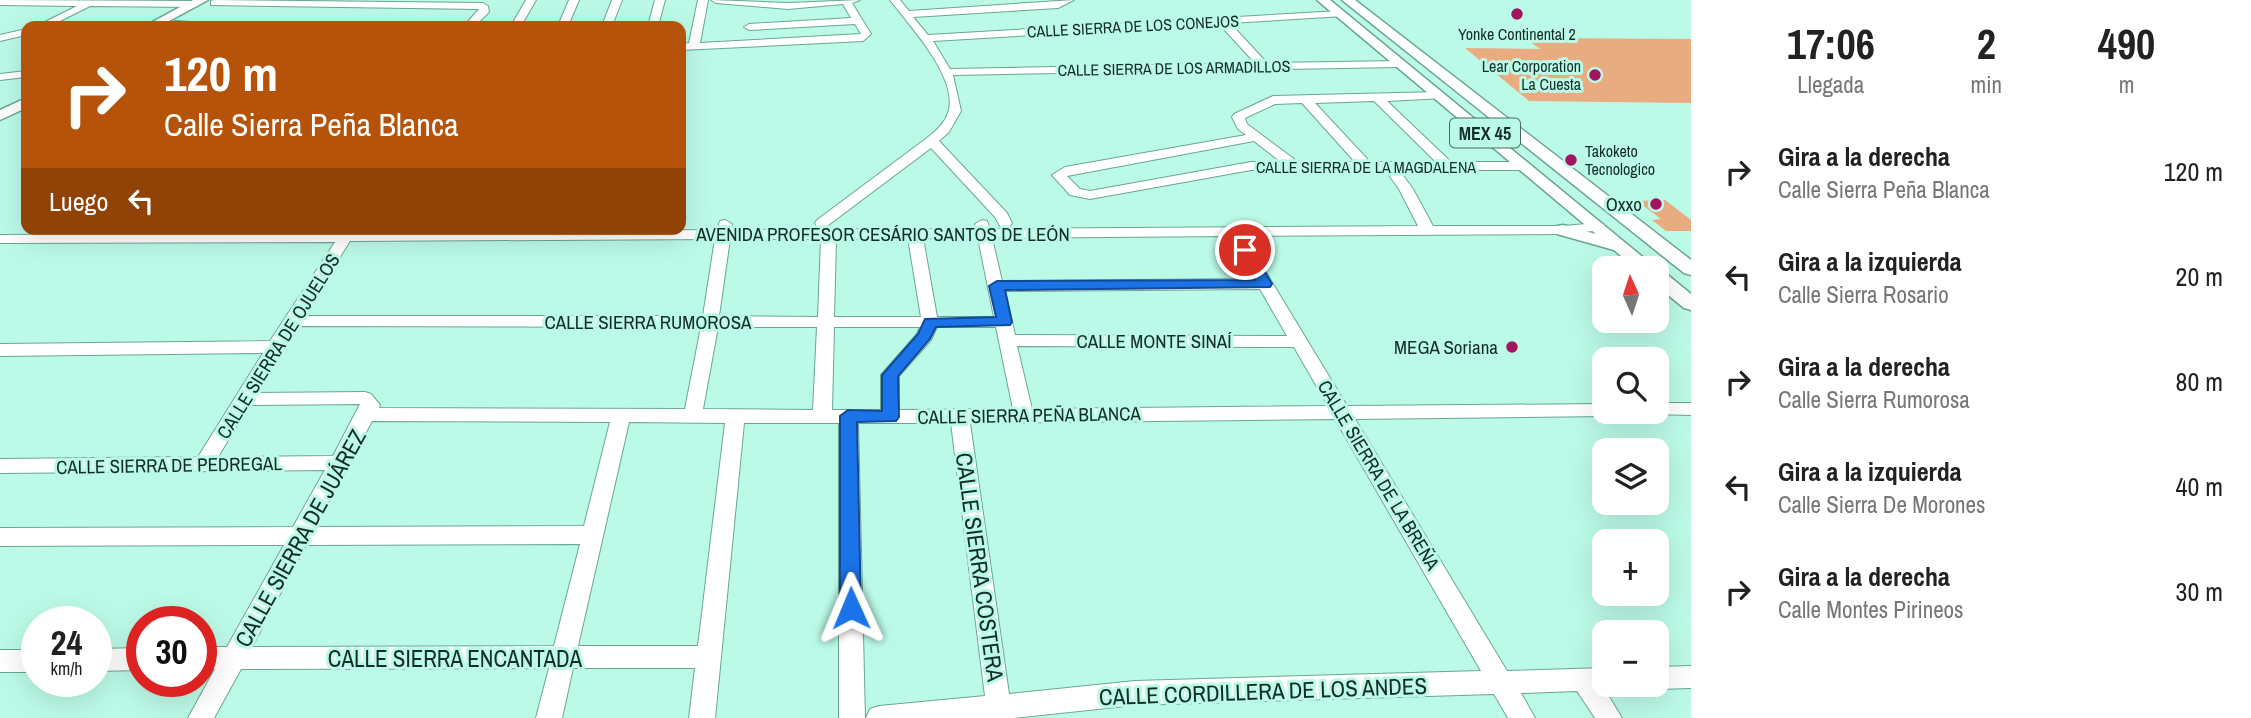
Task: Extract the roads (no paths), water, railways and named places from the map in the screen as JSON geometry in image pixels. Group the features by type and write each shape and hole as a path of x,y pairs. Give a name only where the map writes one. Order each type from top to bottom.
{"main road":[{"name":"MEX 45","path":"1323,0 1634,256"},
{"name":"MEX 45","path":"1348,0 1691,269"},
{"path":"179,21 208,2"},
{"path":"162,21 208,2"},
{"path":"1354,26 1384,27"},
{"path":"0,103 21,92"},
{"path":"0,116 21,105"},
{"path":"1594,224 1626,218"},
{"path":"1563,230 1599,240 1630,256"},
{"path":"1670,287 1691,304"}],"street":[{"path":"519,21 531,0"},
{"path":"565,21 574,0"},
{"path":"609,21 617,0"},
{"path":"654,21 660,0"},
{"path":"694,46 704,0"},
{"path":"716,0 788,6 855,0"},
{"path":"686,47 863,38 866,34 860,21 845,0"},
{"path":"822,416 827,322 825,229 945,130 955,111 947,72 940,55 895,0"},
{"path":"906,14 1058,5 1069,0"},
{"path":"0,2 325,2 483,6 484,12 474,21"},
{"path":"747,45 749,2"},
{"path":"52,21 89,3"},
{"name":"CALLE SIERRA DE LOS CONEJOS","path":"927,38 1340,14"},
{"path":"1221,20 1264,66"},
{"path":"749,27 860,21"},
{"path":"0,38 21,33"},
{"name":"CALLE SIERRA DE LOS ARMADILLOS","path":"947,72 1400,64"},
{"path":"0,77 21,75"},
{"path":"1295,166 1239,123 1238,117 1268,101 1440,96"},
{"path":"1377,97 1449,167"},
{"path":"1304,98 1367,167"},
{"name":"CALLE SIERRA DE LA MAGDALENA","path":"1257,138 1060,172 1059,175 1075,192 1096,195 1241,168 1525,166"},
{"path":"932,141 1002,216 1005,223"},
{"path":"1390,167 1406,189 1424,226"},
{"name":"AVENIDA PROFESOR CESÁRIO SANTOS DE LEÓN","path":"825,229 915,234 983,228 1005,223 1424,226 1594,224"},
{"name":"AVENIDA PROFESOR CESÁRIO SANTOS DE LEÓN","path":"686,229 983,228 1235,233 1424,226 1563,230 1594,224"},
{"name":"AVENIDA PROFESOR CESÁRIO SANTOS DE LEÓN","path":"686,225 725,229"},
{"path":"0,228 21,228"},
{"path":"983,228 1024,415"},
{"path":"693,414 725,229"},
{"name":"CALLE SIERRA DE LA BREÑA","path":"1235,233 1522,718"},
{"path":"890,417 890,375 925,335 930,322 915,234"},
{"name":"AVENIDA PROFESOR CESÁRIO SANTOS DE LEÓN","path":"0,239 106,235"},
{"name":"CALLE SIERRA DE OJUELOS","path":"204,463 291,321 348,235"},
{"path":"997,286 1265,284"},
{"name":"CALLE SIERRA RUMOROSA","path":"291,321 1005,322"},
{"name":"CALLE MONTE SINAÍ","path":"1009,340 1299,342"},
{"path":"0,351 275,347"},
{"name":"CALLE SIERRA PEÑA BLANCA","path":"244,399 367,406 735,416 1592,410"},
{"name":"CALLE SIERRA DE JUÁREZ","path":"203,717 301,537 367,406"},
{"path":"1669,409 1691,409"},
{"path":"549,718 621,414"},
{"path":"702,718 735,416"},
{"path":"848,416 852,718"},
{"name":"CALLE SIERRA COSTERA","path":"960,416 999,712"},
{"name":"CALLE SIERRA DE PEDREGAL","path":"0,466 338,463"},
{"path":"0,537 593,536"},
{"name":"CALLE SIERRA ENCANTADA","path":"217,658 708,657"},
{"path":"0,661 21,661"},
{"path":"1669,678 1691,677"},
{"name":"CALLE CORDILLERA DE LOS ANDES","path":"879,718 999,712 1135,693 1592,680"},
{"path":"1601,697 1609,718"}],"place":[{"name":"Yonke Continental 2","path":"1517,14"},
{"name":"Lear Corporation La Cuesta","path":"1595,75"},
{"name":"Takoketo Tecnologico","path":"1571,160"},
{"name":"Oxxo","path":"1656,204"},
{"name":"MEGA Soriana","path":"1512,347"}]}
